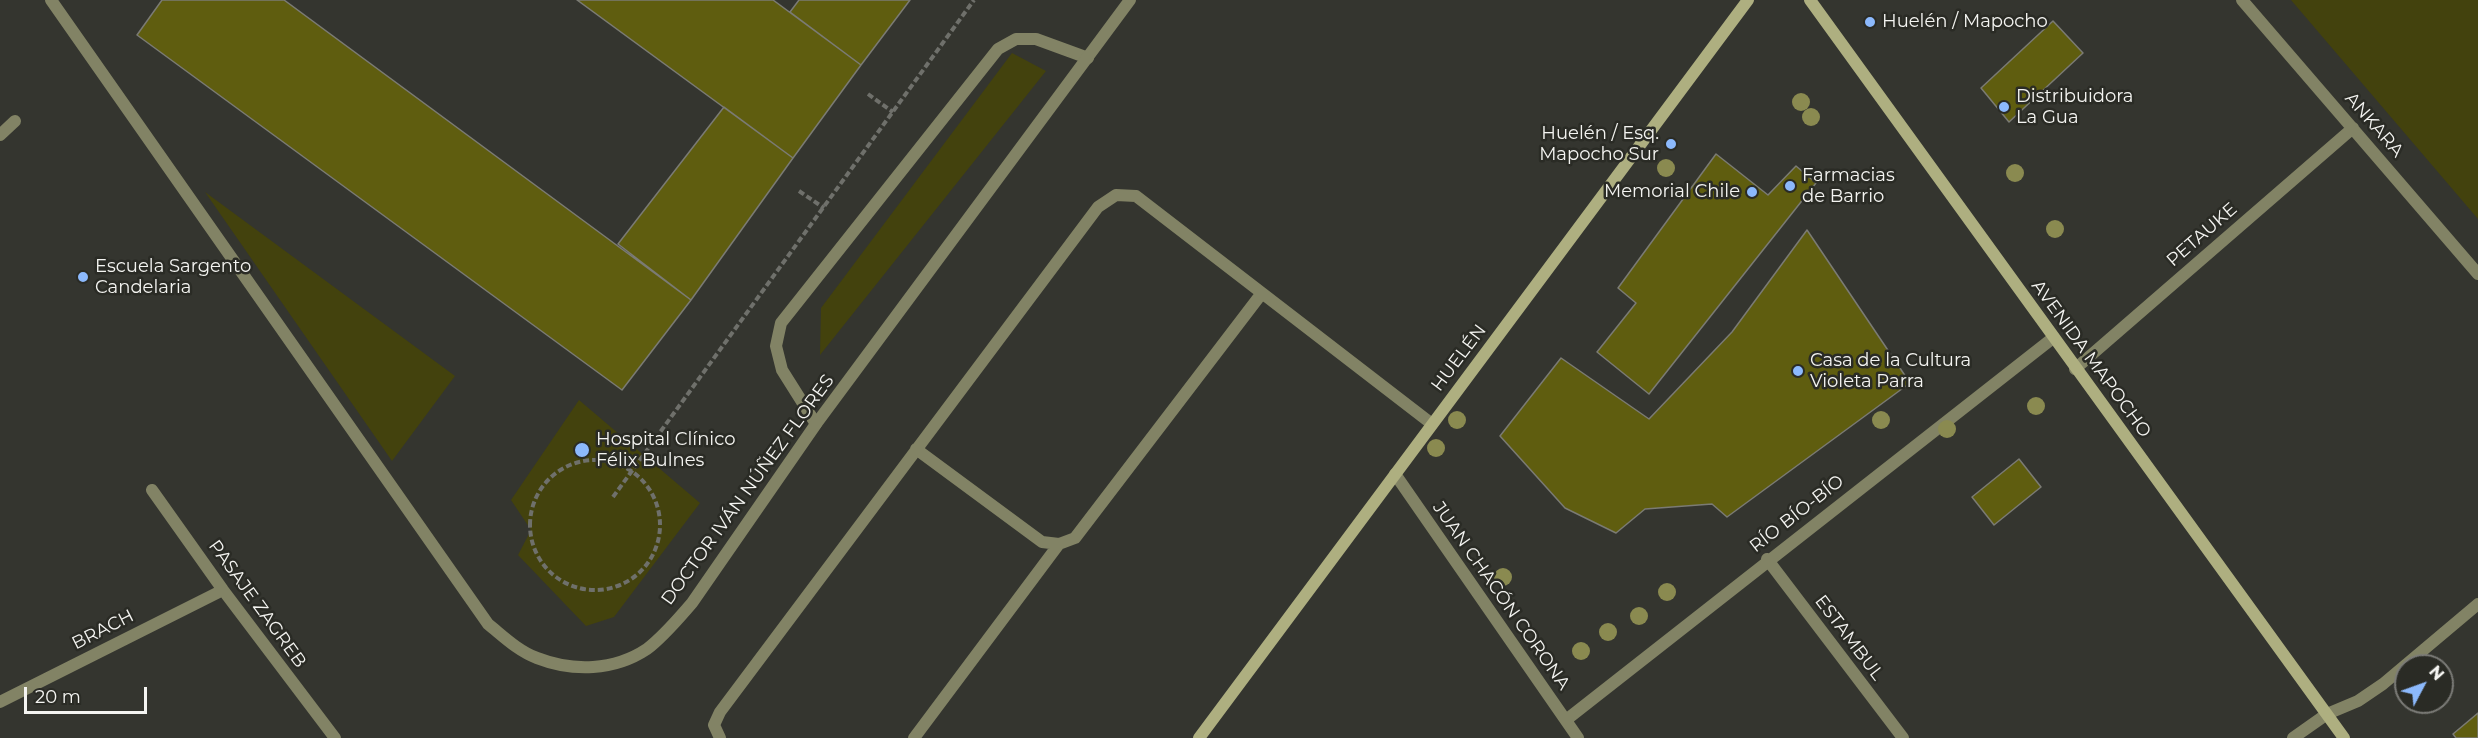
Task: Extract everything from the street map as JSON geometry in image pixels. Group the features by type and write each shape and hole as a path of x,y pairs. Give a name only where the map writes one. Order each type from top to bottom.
{"main road":[{"name":"HUELÉN","path":"1199,738 1748,0"},
{"name":"AVENIDA MAPOCHO","path":"1810,0 2344,738"}],"street":[{"name":"DOCTOR IVÁN NÚÑEZ FLORES","path":"51,0 488,624 511,643 536,658 566,666 593,667 622,662 647,648 692,603 816,424 1130,0"},
{"name":"ANKARA","path":"2242,0 2478,274"},
{"path":"816,424 782,370 776,346 781,323 998,49 1016,39 1036,39 1088,58"},
{"path":"0,135 15,120"},
{"name":"PETAUKE","path":"2075,369 2353,128"},
{"path":"720,738 714,724 720,712 1098,207 1116,195 1136,196 1432,424"},
{"path":"916,448 1042,542 1059,544 1076,538 1262,293"},
{"name":"RÍO BÍO-BÍO","path":"1566,720 1767,560 2053,338"},
{"name":"JUAN CHACÓN CORONA","path":"1395,474 1578,738"},
{"name":"PASAJE ZAGREB","path":"152,490 223,590 334,738"},
{"path":"914,738 1059,544"},
{"name":"ESTAMBUL","path":"1767,560 1903,738"},
{"name":"BRACH","path":"0,702 223,590"},
{"path":"2293,738 2327,714 2349,706 2383,684 2478,604"}],"path":[{"path":"613,496 974,0"},
{"path":"868,94 893,112"},
{"path":"799,191 824,208"},
{"path":"590,460 612,462 632,471 647,486 657,504 660,524 657,545 647,564 633,578 614,588 593,590 573,586 555,576 540,559 531,538 530,516 536,495 550,477 568,465 590,460"}],"shaded area":[{"path":"2291,0 2478,0 2478,219"},
{"path":"1012,53 1046,71 820,355 821,308"},
{"path":"205,192 455,376 392,461"},
{"path":"579,400 700,503 614,617 586,626 518,555 531,530 511,500"}],"building":[{"path":"162,0 284,0 691,300 622,390 137,35"},
{"path":"577,0 773,0 861,65 793,158"},
{"path":"799,0 910,0 861,65 790,12"},
{"path":"2053,21 2083,53 2009,122 1981,88"},
{"path":"724,107 793,158 691,300 618,244"},
{"path":"1716,154 1768,195 1796,166 1816,183 1649,394 1597,352 1636,303 1618,288"},
{"name":"Casa de la Cultura Violeta Parra","path":"1807,230 1910,383 1727,517 1712,504 1645,509 1616,533 1565,508 1500,436 1561,358 1649,419 1732,332"},
{"path":"2019,459 2041,487 1994,525 1972,497"},
{"path":"2478,713 2478,738 2456,738 2453,734"}],"place":[{"name":"Huelén / Mapocho","path":"1870,22"},
{"name":"Distribuidora La Gua","path":"2004,107"},
{"name":"Huelén / Esq. Mapocho Sur","path":"1671,144"},
{"name":"Farmacias de Barrio","path":"1790,186"},
{"name":"Memorial Chile","path":"1752,192"},
{"name":"Escuela Sargento Candelaria","path":"83,277"},
{"name":"Casa de la Cultura Violeta Parra","path":"1798,371"},
{"name":"Hospital Clínico Félix Bulnes","path":"582,450"}]}
